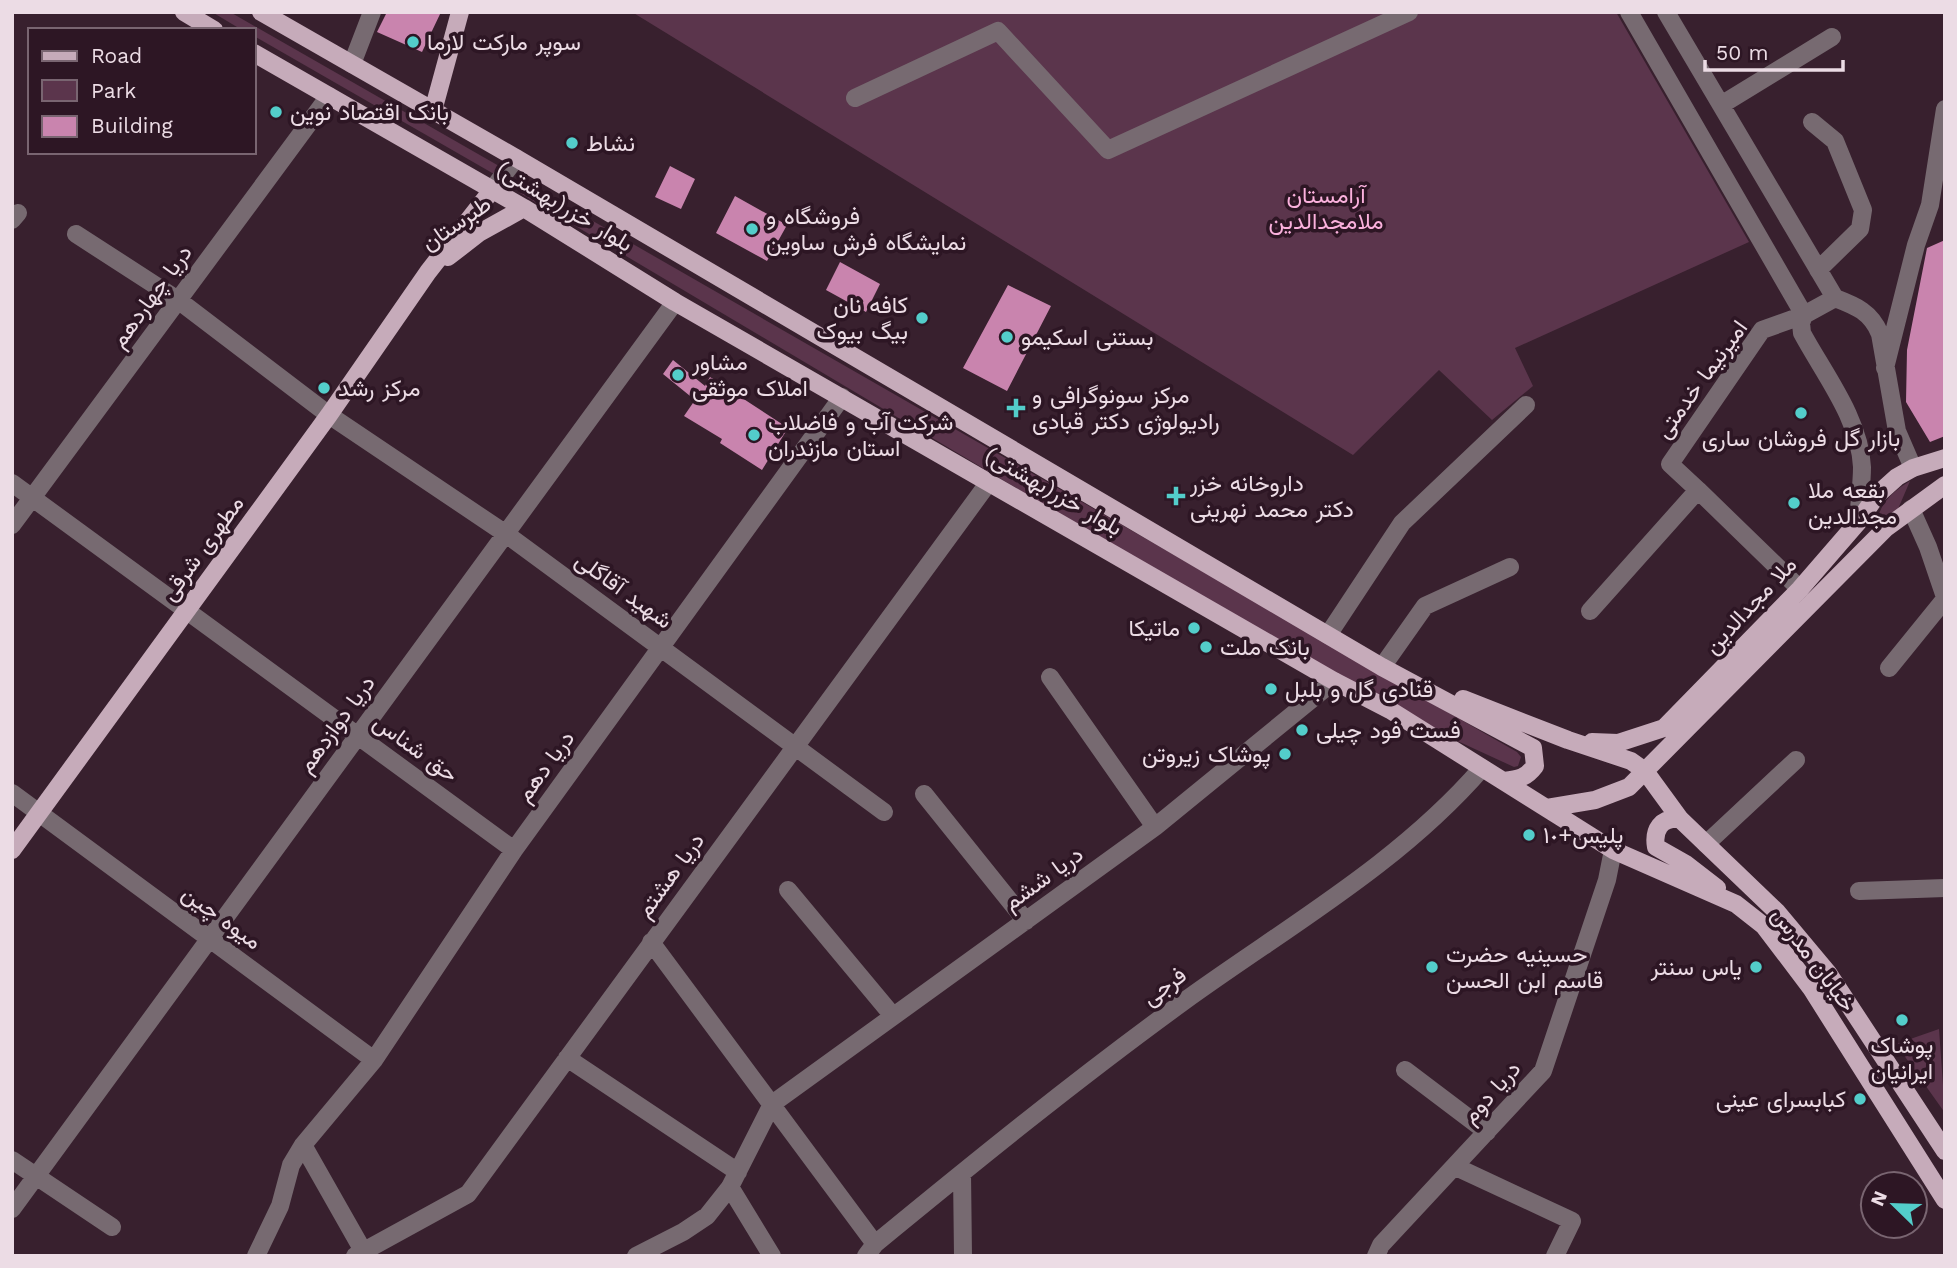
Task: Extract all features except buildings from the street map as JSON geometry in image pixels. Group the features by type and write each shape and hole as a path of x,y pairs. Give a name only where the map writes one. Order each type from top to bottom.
{"main road":[{"path":"184,12 211,28"},
{"path":"433,111 460,12"},
{"name":"بلوار خزر(بهشتی)","path":"264,13 1382,667"},
{"name":"بلوار خزر(بهشتی)","path":"256,53 524,208 675,302 1334,681 1390,710 1504,781"},
{"name":"طبرستان","path":"428,272 492,190"},
{"name":"طبرستان","path":"428,272 479,233 524,208"},
{"name":"مطهری شرقی","path":"12,850 329,415 428,272"},
{"name":"ملا مجدالدین","path":"1568,740 1618,743 1664,728 1801,589 1858,522 1877,495 1897,477 1913,468 1945,458"},
{"path":"1913,468 1928,495"},
{"name":"ملا مجدالدین","path":"1547,808 1595,800 1629,787 1886,528 1945,485"},
{"path":"1382,667 1568,740 1631,761 1645,771"},
{"path":"1382,667 1533,748 1535,766 1528,775 1504,781"},
{"name":"خیابان مدرس","path":"1645,771 1680,819 1777,912 1828,973 1942,1141"},
{"name":"خیابان مدرس","path":"1504,781 1613,850 1736,904 1764,926 1811,988 1945,1200"},
{"path":"1680,819 1665,821 1657,827 1654,837 1656,847 1686,863 1736,904"}],"street":[{"path":"352,64 373,12"},
{"path":"855,98 998,31 1108,150 1409,12"},
{"path":"1629,12 1804,315"},
{"path":"1666,12 1835,298 1861,309 1875,323 1880,334 1897,432 1913,468"},
{"path":"1721,105 1832,37"},
{"name":"دریا چهاردهم","path":"12,525 329,96"},
{"path":"1885,368 1916,245 1938,202 1945,109"},
{"path":"1812,122 1835,141 1863,210 1860,229 1818,270"},
{"path":"492,190 516,158"},
{"name":"شهید آقاگلی","path":"76,234 178,300 329,415 506,534 884,812"},
{"path":"1835,298 1804,315 1802,333 1849,416 1857,442 1862,466 1858,522"},
{"name":"دریا دوازدهم","path":"12,1209 675,302"},
{"name":"امیرنیما خدمتی","path":"1698,491 1670,464 1762,330 1804,315"},
{"name":"دریا دهم","path":"256,1256 280,1206 291,1165 303,1144 374,1060 514,850 842,397"},
{"path":"1328,635 1402,523 1526,405"},
{"name":"دریا هشتم","path":"361,1254 468,1194 989,482"},
{"name":"حق شناس","path":"12,483 514,850"},
{"path":"1590,611 1698,491 1801,589"},
{"path":"1889,668 1945,598 1928,547 1911,509"},
{"path":"1382,667 1425,606 1510,567"},
{"path":"1049,677 1155,827"},
{"name":"دریا ششم","path":"772,1104 1155,827 1334,681"},
{"path":"1706,844 1796,760"},
{"name":"فرجی","path":"871,1250 1090,1070 1347,887 1458,795 1482,768"},
{"name":"میوه چین","path":"12,793 374,1060"},
{"path":"924,794 1026,921"},
{"name":"دریا دوم","path":"1376,1256 1381,1245 1544,1071 1607,880 1613,850"},
{"path":"1859,891 1945,888"},
{"path":"788,890 893,1016"},
{"path":"651,942 772,1104 871,1250"},
{"path":"567,1058 734,1179 772,1256"},
{"path":"1405,1070 1487,1132"},
{"path":"636,1256 683,1232 707,1216 734,1179 772,1104"},
{"path":"303,1144 361,1254"},
{"path":"12,1160 112,1227"},
{"path":"1456,1167 1572,1221 1555,1256"},
{"path":"962,1173 963,1256"}],"green space":[{"path":"212,12 230,12 499,166 494,174 256,37 256,28 239,28"},
{"name":"آرامستان ملامجدالدین","path":"632,12 1616,12 1749,242 1515,348 1533,386 1492,420 1439,370 1353,455"},
{"path":"517,187 579,213 1517,752 1521,757 1518,766 1514,767 1390,710 520,193"},
{"path":"1910,481 1898,509 1875,528 1886,500"},
{"path":"1939,1029 1945,1113 1896,1044"}],"place":[{"name":"سوپر مارکت لارما","path":"413,42"},
{"name":"بانک اقتصاد نوین","path":"276,112"},
{"name":"نشاط","path":"572,143"},
{"name":"فروشگاه و نمایشگاه فرش ساوین","path":"752,229"},
{"name":"کافه نان بیگ بیوک","path":"922,318"},
{"name":"بستنی اسکیمو","path":"1007,337"},
{"name":"مشاور املاک موثقی","path":"678,375"},
{"name":"مرکز رشد","path":"324,388"},
{"name":"مركز سونوگرافی و راديولوژی دكتر قبادی","path":"1016,408"},
{"name":"بازار گل فروشان ساری","path":"1801,413"},
{"name":"شرکت آب و فاضلاب استان مازندران","path":"754,435"},
{"name":"داروخانه خزر دکتر محمد نهرینی","path":"1176,496"},
{"name":"بقعه ملا مجدالدين","path":"1794,503"},
{"name":"ماتیکا","path":"1194,628"},
{"name":"بانک ملت","path":"1206,647"},
{"name":"قنادی گل و بلبل","path":"1271,689"},
{"name":"فست فود چیلی","path":"1302,730"},
{"name":"پوشاک زیروتن","path":"1285,754"},
{"name":"پلیس+١٠","path":"1529,835"},
{"name":"حسینیه حضرت قاسم ابن الحسن","path":"1432,967"},
{"name":"یاس سنتر","path":"1756,967"},
{"name":"پوشاک ایرانیان","path":"1902,1020"},
{"name":"کبابسرای عینی","path":"1860,1099"}]}
